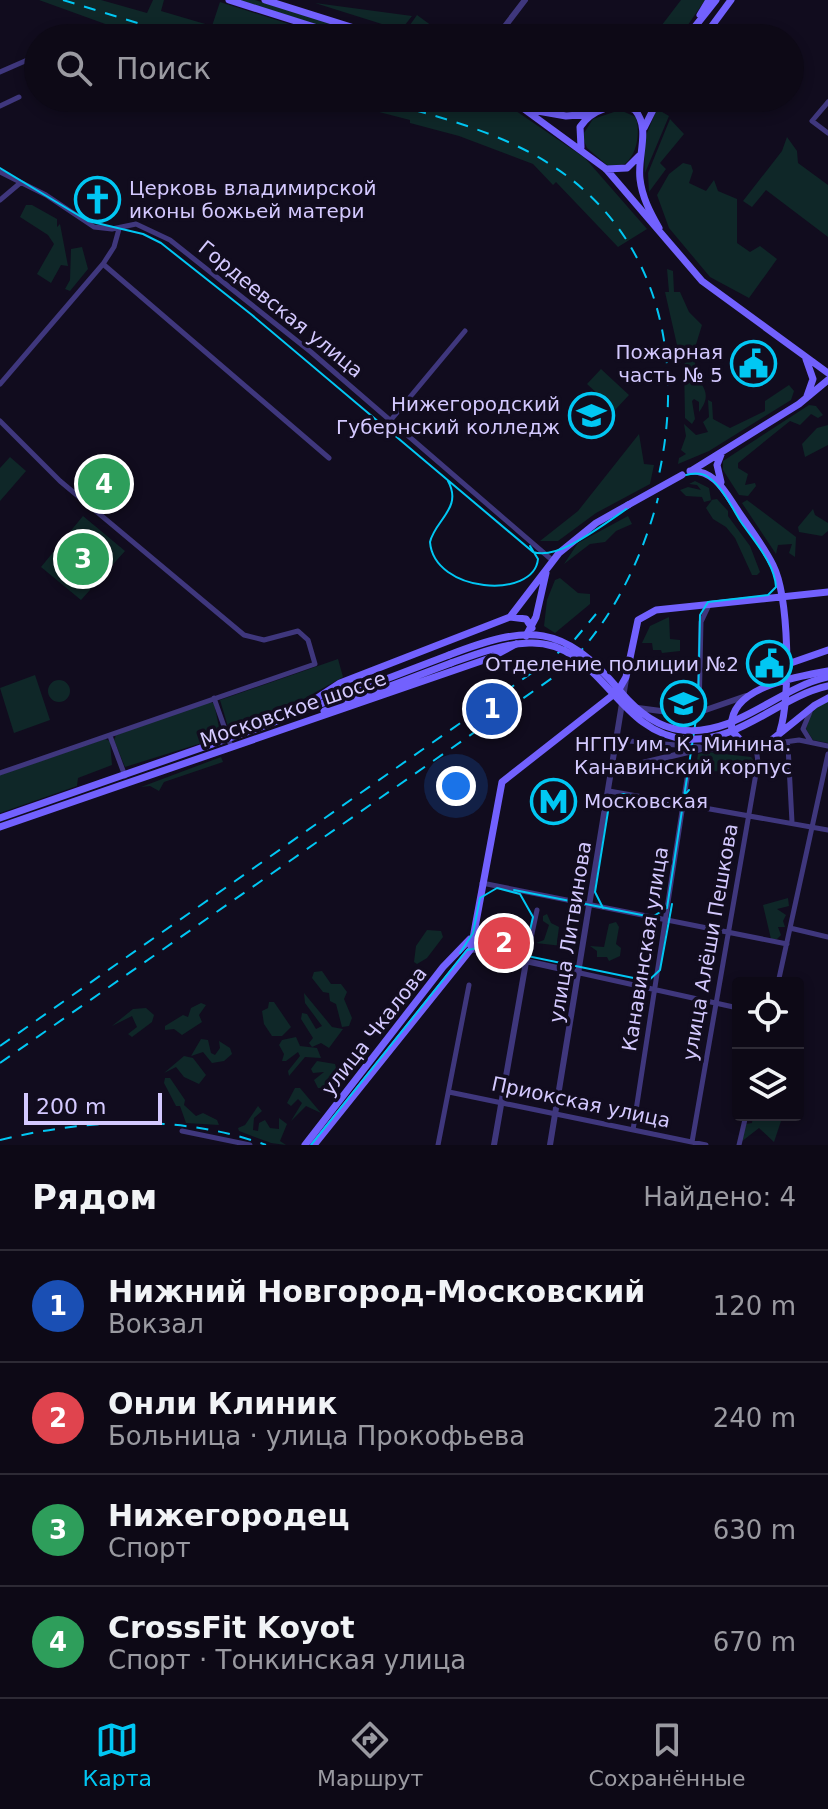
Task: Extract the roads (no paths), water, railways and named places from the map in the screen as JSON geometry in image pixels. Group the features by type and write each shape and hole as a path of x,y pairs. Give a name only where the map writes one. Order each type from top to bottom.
{"main road":[{"path":"229,0 305,24"},
{"path":"265,0 341,24"},
{"path":"696,24 709,0"},
{"path":"696,24 716,0"},
{"path":"713,24 731,0"},
{"path":"531,112 606,169 702,281 828,373"},
{"path":"544,112 557,115 598,112"},
{"path":"636,112 643,131"},
{"path":"652,112 643,131 640,154 645,201 670,247"},
{"path":"582,149 580,127 593,114"},
{"path":"606,169 627,168 640,154"},
{"path":"804,400 813,379 805,357"},
{"name":"Московское шоссе","path":"291,720 340,683 510,617 552,560 580,534 724,451 804,400 828,380"},
{"path":"724,451 717,465 724,490"},
{"path":"686,473 711,476 724,490 772,564 783,597 785,681 780,731"},
{"name":"Московское шоссе","path":"0,827 291,720 490,658 518,643 532,628 546,570"},
{"path":"471,949 470,939 502,782 606,703 626,677 635,625 642,616 656,610 828,592"},
{"path":"510,617 526,619 532,628"},
{"path":"479,630 475,647 490,658"},
{"path":"291,720 505,637 553,637 581,649 627,699 654,721 690,730 719,727 828,674"},
{"path":"450,659 519,644 539,643 561,648 589,668 643,724 684,739 725,734 799,696 828,686"},
{"path":"785,665 828,650"},
{"path":"809,656 807,665 811,675"},
{"path":"785,665 811,675"},
{"path":"828,674 785,681 746,696 734,710 731,724 734,736 754,748 769,744 780,731 828,698"},
{"name":"Московское шоссе","path":"0,818 126,779"},
{"name":"улица Чкалова","path":"305,1145 443,967 470,939"},
{"name":"улица Чкалова","path":"314,1145 471,949"}],"street":[{"path":"507,24 525,0"},
{"path":"0,72 24,62"},
{"path":"0,106 19,97"},
{"path":"828,102 812,121 828,133"},
{"name":"Гордеевская улица","path":"0,172 46,195 94,227 119,229 136,224 170,240 311,352 552,560"},
{"path":"0,200 19,184"},
{"path":"0,384 103,264 114,247 119,229"},
{"path":"103,264 329,458"},
{"path":"390,421 465,331"},
{"path":"0,421 79,498 244,635 264,640 298,631 308,640 315,664 0,773"},
{"path":"699,713 701,622 709,604"},
{"name":"улица Литвинова","path":"550,1145 626,677"},
{"path":"606,703 673,715 699,713 746,696"},
{"path":"214,698 230,743"},
{"path":"812,743 803,729 815,705"},
{"path":"780,731 790,743 792,822"},
{"path":"110,736 126,779"},
{"path":"617,740 735,751 754,748"},
{"path":"769,744 812,743 828,746"},
{"path":"613,770 705,748"},
{"name":"улица Алёши Пешкова","path":"692,1142 758,762 754,748"},
{"path":"779,977 828,754"},
{"name":"Канавинская улица","path":"633,1130 688,772"},
{"path":"609,791 828,830"},
{"path":"482,883 787,944"},
{"path":"494,1145 537,910"},
{"path":"790,928 828,937"},
{"path":"471,949 732,1007"},
{"path":"438,1145 469,985"},
{"name":"Приокская улица","path":"449,1092 706,1145"},
{"path":"739,1145 745,1121"},
{"path":"182,1131 250,1145"}],"tram line":[{"path":"0,168 88,221 143,234 161,243 252,315 533,552 552,552 574,543 672,480 692,474 708,477 723,492 768,561 776,587 768,595 708,602 700,615 698,706 667,908 652,917 514,890"},
{"path":"448,481 452,490 450,506 430,542 436,559 448,572 465,581 484,585 520,581 532,572 538,559 530,546"},
{"path":"603,908 595,892 610,799 623,794 678,802 689,790"},
{"path":"460,953 473,933 480,898 497,888 520,894 533,917 528,939 507,952"},
{"path":"311,1145 467,950 484,947 648,981 660,970 672,904"}],"railway":[{"path":"63,0 141,24"},
{"path":"421,112 509,142 570,178 605,211 632,249 651,290 663,334 668,381 666,430 658,479"},
{"path":"0,1063 558,674 592,637 620,594 643,546 658,498"},
{"path":"0,1046 543,665 575,639 596,614"},
{"path":"0,1140 66,1128 134,1123 201,1128 266,1145"}],"place":[{"name":"Церковь владимирской иконы божьей матери","path":"98,200"},
{"name":"Пожарная часть № 5","path":"754,363"},
{"name":"Нижегородский Губернский колледж","path":"591,415"},
{"name":"CrossFit Koyot","path":"104,484"},
{"name":"Нижегородец","path":"83,559"},
{"name":"Отделение полиции №2","path":"770,664"},
{"name":"НГПУ им. К. Минина. Канавинский корпус","path":"683,704"},
{"name":"Нижний Новгород-Московский","path":"492,709"},
{"name":"Московская","path":"553,801"},
{"name":"Онли Клиник","path":"504,943"}]}
